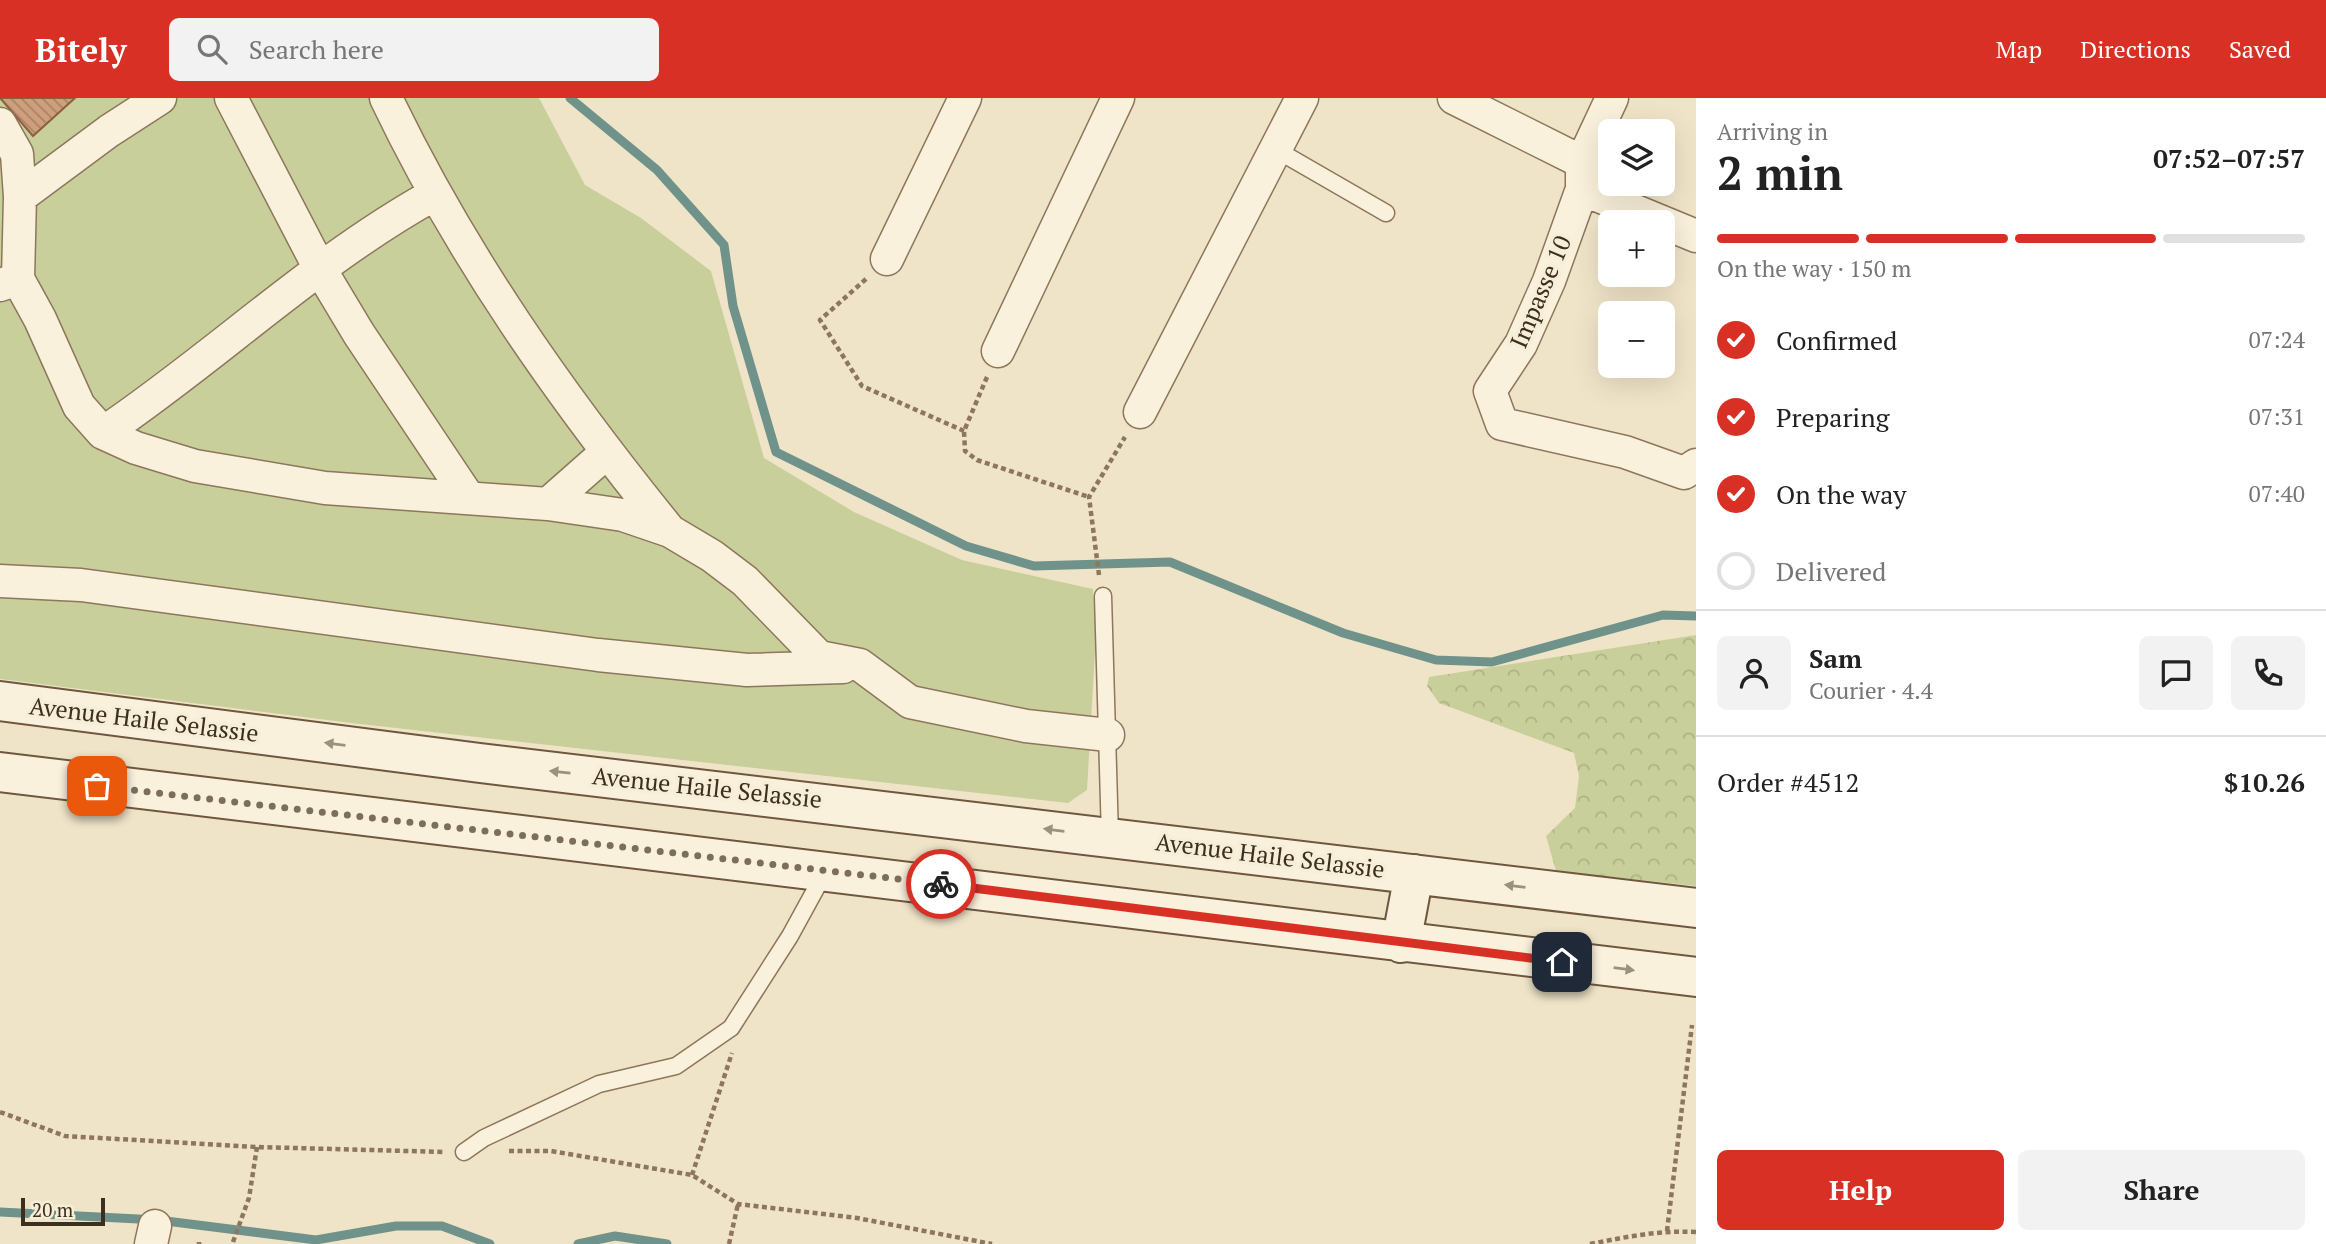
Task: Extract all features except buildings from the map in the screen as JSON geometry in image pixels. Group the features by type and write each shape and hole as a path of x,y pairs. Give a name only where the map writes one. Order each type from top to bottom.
{"street":[{"path":"20,197 109,131 160,98"},
{"path":"231,98 320,269 359,334 468,497"},
{"path":"386,98 472,260 607,452 670,531"},
{"path":"887,259 965,98"},
{"path":"998,351 1118,98"},
{"path":"1140,412 1302,98"},
{"path":"1454,98 1582,176 1696,236"},
{"name":"Impasse 10","path":"1612,98 1582,176 1549,281 1521,344 1490,391 1502,424 1690,469"},
{"path":"0,124 16,154 20,197 9,282 40,318 79,406 103,433 136,449 195,467 325,488 548,504 623,516 670,531 712,556 746,581 819,657 860,665 910,702 1026,726 1108,735"},
{"path":"103,433 163,392 371,230 435,194"},
{"path":"548,504 607,452"},
{"path":"0,580 81,585 598,655 720,667 814,670 860,665"},
{"name":"Avenue Haile Selassie","path":"0,701 480,763 1696,908"},
{"path":"0,772 1696,977"},
{"path":"1401,943 1413,874"}],"lane":[{"path":"1275,149 1386,213"},
{"path":"1103,596 1110,837"},
{"path":"464,1152 484,1138 599,1084 676,1066 731,1028 790,936 827,870"}],"path":[{"path":"887,259 820,320 862,386 964,431"},
{"path":"998,351 964,431 965,451 976,460 1089,498"},
{"path":"1103,596 1089,498 1140,412"},
{"path":"1667,1231 1692,1025"},
{"path":"692,1175 734,1047"},
{"path":"0,1112 65,1136 257,1147 464,1152 551,1151 692,1175 738,1204 857,1218 992,1244"},
{"path":"233,1242 238,1222 249,1198 257,1147"},
{"path":"729,1244 738,1204"},
{"path":"1590,1244 1667,1231 1696,1232"}],"green space":[{"path":"0,98 539,98 585,185 641,218 711,271 764,458 854,512 962,560 1093,589 1096,635 1087,790 1068,803 351,723 0,679"},
{"path":"1696,635 1696,886 1556,871 1546,836 1575,808 1579,776 1574,753 1439,703 1427,686 1429,677"}],"waterway":[{"path":"570,98 657,170 724,245 733,306 776,452 966,546 1034,566 1170,562 1343,633 1436,660 1492,662 1663,615 1696,616"},
{"path":"0,1212 158,1220 316,1240 396,1226 442,1226 490,1244"},
{"path":"578,1244 615,1236 667,1244"}],"way so far":[{"path":"97,786 941,884"}],"route":[{"path":"941,884 1562,962"}]}
